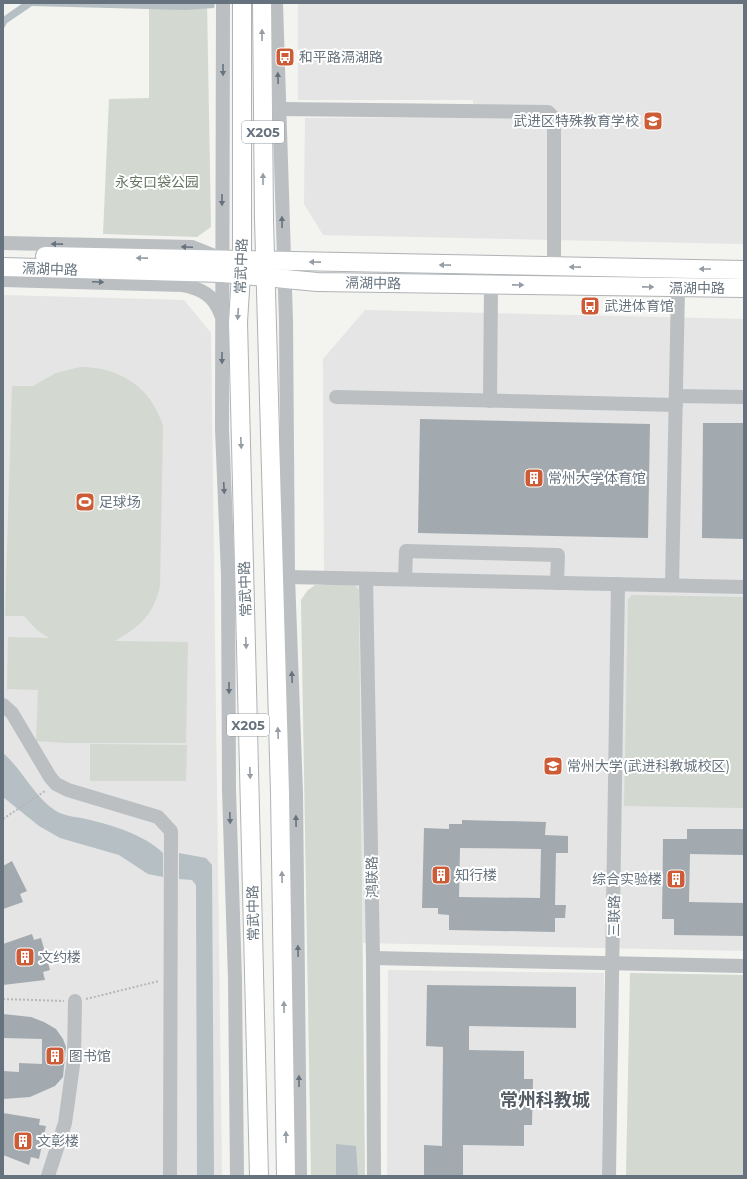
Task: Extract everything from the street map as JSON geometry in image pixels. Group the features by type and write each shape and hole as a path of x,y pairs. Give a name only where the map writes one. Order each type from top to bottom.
{"main road":[{"name":"常武中路","path":"242,3 242,267 238,322 259,1176"},
{"name":"常武中路","path":"263,3 265,268 280,793 286,1176"},
{"path":"263,3 276,11"},
{"name":"滆湖中路","path":"3,255 265,268 283,261 744,270"},
{"name":"滆湖中路","path":"3,267 223,266"},
{"name":"滆湖中路","path":"265,268 283,279 317,282 744,288"}],"street":[{"path":"223,3 222,429 228,574 229,790 235,979 237,1176"},
{"path":"276,11 283,279 286,321 288,577 296,794 300,1176"},
{"path":"279,109 548,112 554,118 554,267"},
{"path":"3,243 192,247 223,266"},
{"path":"8,278 182,285 204,292 211,297 218,307 222,319"},
{"path":"490,401 491,285"},
{"path":"672,585 678,288"},
{"path":"336,397 490,401 676,401 744,397"},
{"path":"405,579 406,551 558,555 557,582"},
{"path":"288,577 744,587"},
{"name":"鸿联路","path":"366,579 373,958 374,1176"},
{"name":"三联路","path":"610,1176 618,584"},
{"path":"3,705 12,713 50,777 56,784 75,792 158,817 172,831 170,1176"},
{"path":"373,958 744,966"},
{"path":"48,1176 65,1124 74,1058 75,1001"}],"path":[{"path":"3,819 42,793"},
{"path":"3,1000 75,1001 171,979"}],"shaded area":[{"path":"23,3 215,3 214,8 186,10 32,6 7,23 3,30 3,17"},
{"path":"298,3 744,3 744,244 323,235 304,204 305,118 474,117 473,100 298,100"},
{"path":"3,295 184,300 211,333 222,1176 3,1176"},
{"name":"常州大学(武进科教城校区)","path":"365,310 744,319 744,951 363,943 359,590 324,585 323,359"},
{"path":"3,753 17,767 41,798 59,813 117,827 137,835 155,846 163,853 163,877 148,874 119,855 60,838 39,826 3,797"},
{"path":"179,853 206,858 212,865 214,1176 197,1176 196,885 192,880 179,879"},
{"path":"388,970 604,973 602,1176 387,1176"},
{"path":"336,1144 356,1146 358,1176 336,1176"}],"green space":[{"name":"永安口袋公园","path":"149,3 207,3 211,227 197,237 103,234 109,99 149,98"},
{"path":"80,367 108,371 121,375 132,382 151,400 158,412 163,426 160,586 154,605 149,613 132,630 115,641 188,642 186,743 66,743 36,741 38,690 7,689 8,637 49,638 37,630 24,616 5,616 12,386 33,386 56,373"},
{"path":"315,585 354,585 359,590 365,1176 311,1176 301,600 307,591"},
{"path":"632,595 744,597 744,808 624,806 628,599"},
{"path":"90,744 187,745 186,781 90,781"},
{"path":"630,973 744,975 744,1176 626,1176"}],"building":[{"name":"常州大学体育馆","path":"420,419 650,424 648,538 418,533"},
{"path":"703,423 744,423 744,539 702,538"},
{"name":"知行楼","path":"462,820 546,822 545,835 568,836 568,853 556,853 555,905 566,905 565,918 555,918 555,932 449,930 449,915 438,914 438,908 422,908 424,828 449,829 449,824 462,824","holes":["460,848 541,849 540,898 459,897"]},
{"name":"综合实验楼","path":"687,829 744,829 744,855 690,854 689,902 744,903 744,936 674,935 674,919 662,919 663,839 687,839"},
{"path":"12,861 27,891 20,894 23,902 3,909 3,866"},
{"name":"文约楼","path":"32,934 34,940 41,938 50,970 43,972 45,980 3,985 3,944"},
{"path":"427,985 576,987 576,1028 469,1026 469,1050 524,1051 524,1079 533,1079 532,1125 524,1125 524,1146 463,1145 463,1176 424,1176 424,1145 442,1146 443,1047 426,1046"},
{"name":"图书馆","path":"3,1014 31,1017 56,1029 63,1039 66,1047 63,1077 55,1086 30,1097 3,1099 3,1071 19,1072 19,1063 42,1064 42,1039 3,1038"},
{"name":"文彰楼","path":"3,1113 40,1119 39,1125 46,1126 39,1159 31,1157 29,1165 3,1155"}],"place":[{"name":"和平路滆湖路","path":"285,57"},
{"name":"武进区特殊教育学校","path":"653,121"},
{"name":"武进体育馆","path":"590,306"},
{"name":"常州大学体育馆","path":"534,478"},
{"name":"足球场","path":"85,502"},
{"name":"常州大学(武进科教城校区)","path":"553,766"},
{"name":"知行楼","path":"441,875"},
{"name":"综合实验楼","path":"676,879"},
{"name":"文约楼","path":"25,957"},
{"name":"图书馆","path":"55,1056"},
{"name":"文彰楼","path":"23,1141"}],"district":[{"name":"常州科教城","path":"545,1100"}]}
